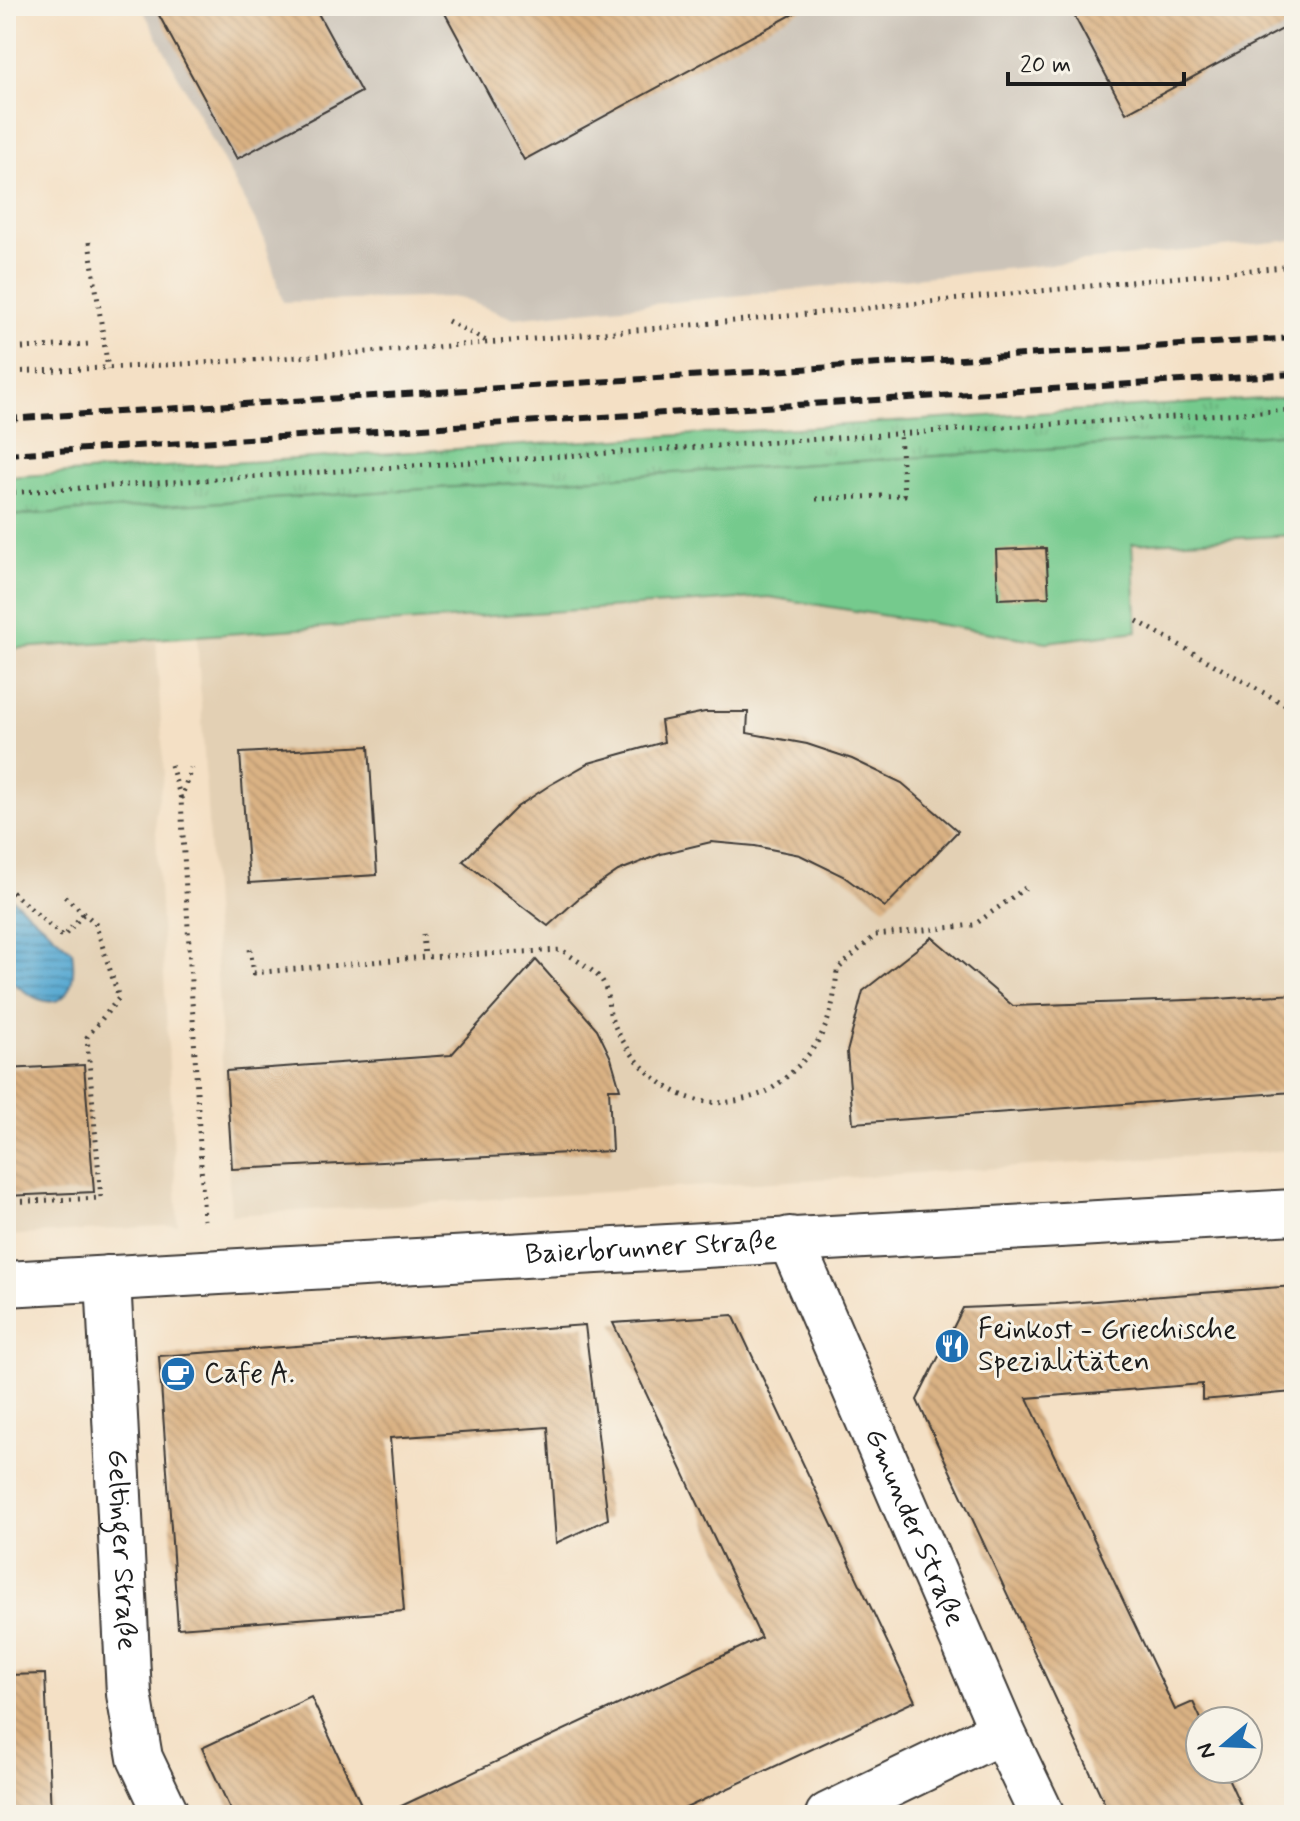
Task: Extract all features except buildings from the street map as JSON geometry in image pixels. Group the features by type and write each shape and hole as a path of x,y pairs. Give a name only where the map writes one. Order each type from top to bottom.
{"street":[{"name":"Baierbrunner Straße","path":"6,1284 1294,1212"},
{"name":"Gmunder Straße","path":"790,1239 1002,1731 1042,1815"},
{"name":"Geltinger Straße","path":"108,1278 129,1694 140,1758 167,1815"},
{"path":"828,1815 1002,1731"}],"path":[{"path":"89,242 108,369"},
{"path":"6,372 108,369 488,343 1294,266"},
{"path":"448,321 488,343"},
{"path":"6,349 90,344"},
{"path":"6,493 1294,410"},
{"path":"816,499 904,495 900,434"},
{"path":"1137,621 1294,710"},
{"path":"171,765 181,799 207,1273"},
{"path":"181,799 191,768"},
{"path":"250,949 254,973 425,957 562,950 603,981 611,1017 626,1045 652,1076 687,1099 729,1102 767,1094 797,1069 822,1036 834,1005 837,970 875,935 974,925 1028,886"},
{"path":"6,887 63,937 84,913"},
{"path":"6,1202 101,1198 87,1037 119,998 95,923 63,895"},
{"path":"423,934 425,957"}],"shaded area":[{"path":"141,6 1294,6 1294,240 512,318 458,297 283,302 263,236"},
{"path":"1294,535 1294,1150 231,1215 197,635 769,597 1047,642 1132,544"},
{"path":"156,638 164,774 155,815 178,1225 6,1236 6,649"}],"green space":[{"path":"1294,397 1294,433 6,516 6,477"},
{"path":"1294,433 1294,535 1132,544 1137,631 1047,642 769,597 6,649 6,516"}],"water":[{"path":"6,893 72,951 71,981 63,997 56,1001 34,997 6,978"}],"railway":[{"path":"6,419 1294,338"},
{"path":"6,454 1294,374"}],"place":[{"name":"Feinkost - Griechische Spezialitäten","path":"952,1346"},
{"name":"Cafe A.","path":"178,1374"}]}
